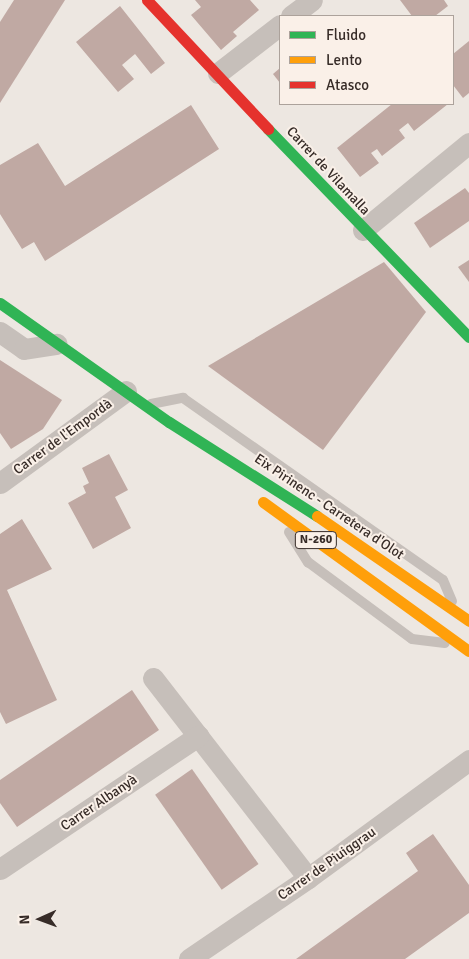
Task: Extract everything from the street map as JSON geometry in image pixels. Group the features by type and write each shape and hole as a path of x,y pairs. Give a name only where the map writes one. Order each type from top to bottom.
{"main road":[{"name":"Carrer de Vilamalla","path":"147,0 218,73 363,230 469,337"},
{"name":"Eix Pirinenc - Carretera d'Olot","path":"0,303 169,422 304,507 469,621"},
{"name":"Eix Pirinenc - Carretera d'Olot","path":"169,422 232,477"},
{"name":"N-260","path":"254,495 464,648"}],"street":[{"path":"292,15 312,0"},
{"path":"218,73 279,25"},
{"path":"363,230 469,143"},
{"path":"0,332 24,349 57,344"},
{"name":"Carrer de l'Empordà","path":"0,482 126,392"},
{"path":"153,678 308,878"},
{"name":"Carrer Albanyà","path":"0,869 198,736"},
{"name":"Carrer de Piuiggrau","path":"189,959 308,878 467,764"}],"lane":[{"path":"146,405 183,398 444,580 458,613"},
{"path":"277,512 308,562 412,639 464,648"}],"building":[{"path":"14,0 65,0 0,103 0,22"},
{"path":"195,0 250,0 259,10 233,32 237,36 221,50 191,15 201,7"},
{"path":"400,0 444,0 448,6 436,15 411,15"},
{"path":"120,6 165,63 151,74 135,54 122,65 134,79 118,92 76,42"},
{"path":"469,41 469,93 463,98 454,86 454,53"},
{"path":"279,69 279,82 273,74"},
{"path":"191,105 219,149 45,261 34,242 22,249 0,214 0,165 38,143 65,186"},
{"path":"391,105 447,105 414,131 408,123 399,130 405,138 382,156 377,149 371,153 379,163 360,177 337,148"},
{"path":"465,188 469,193 469,221 430,248 414,223"},
{"path":"469,260 469,282 458,267"},
{"path":"384,262 426,312 323,450 208,366"},
{"path":"0,360 62,400 43,429 11,449 0,433"},
{"path":"109,454 128,490 115,497 131,528 93,549 68,503 86,493 83,486 89,483 82,468"},
{"path":"22,519 52,569 7,590 57,700 6,724 0,712 0,534"},
{"path":"132,690 159,730 17,827 0,803 0,780"},
{"path":"192,769 259,864 222,890 155,795"},
{"path":"433,834 469,885 469,913 405,959 296,959 418,871 406,853"}],"traffic: fast":[{"path":"268,129 469,337"},
{"path":"0,303 169,422 317,516"}],"traffic: slow":[{"path":"263,502 469,651"},
{"path":"317,516 469,621"}],"traffic: jam":[{"path":"147,0 268,129"}]}
